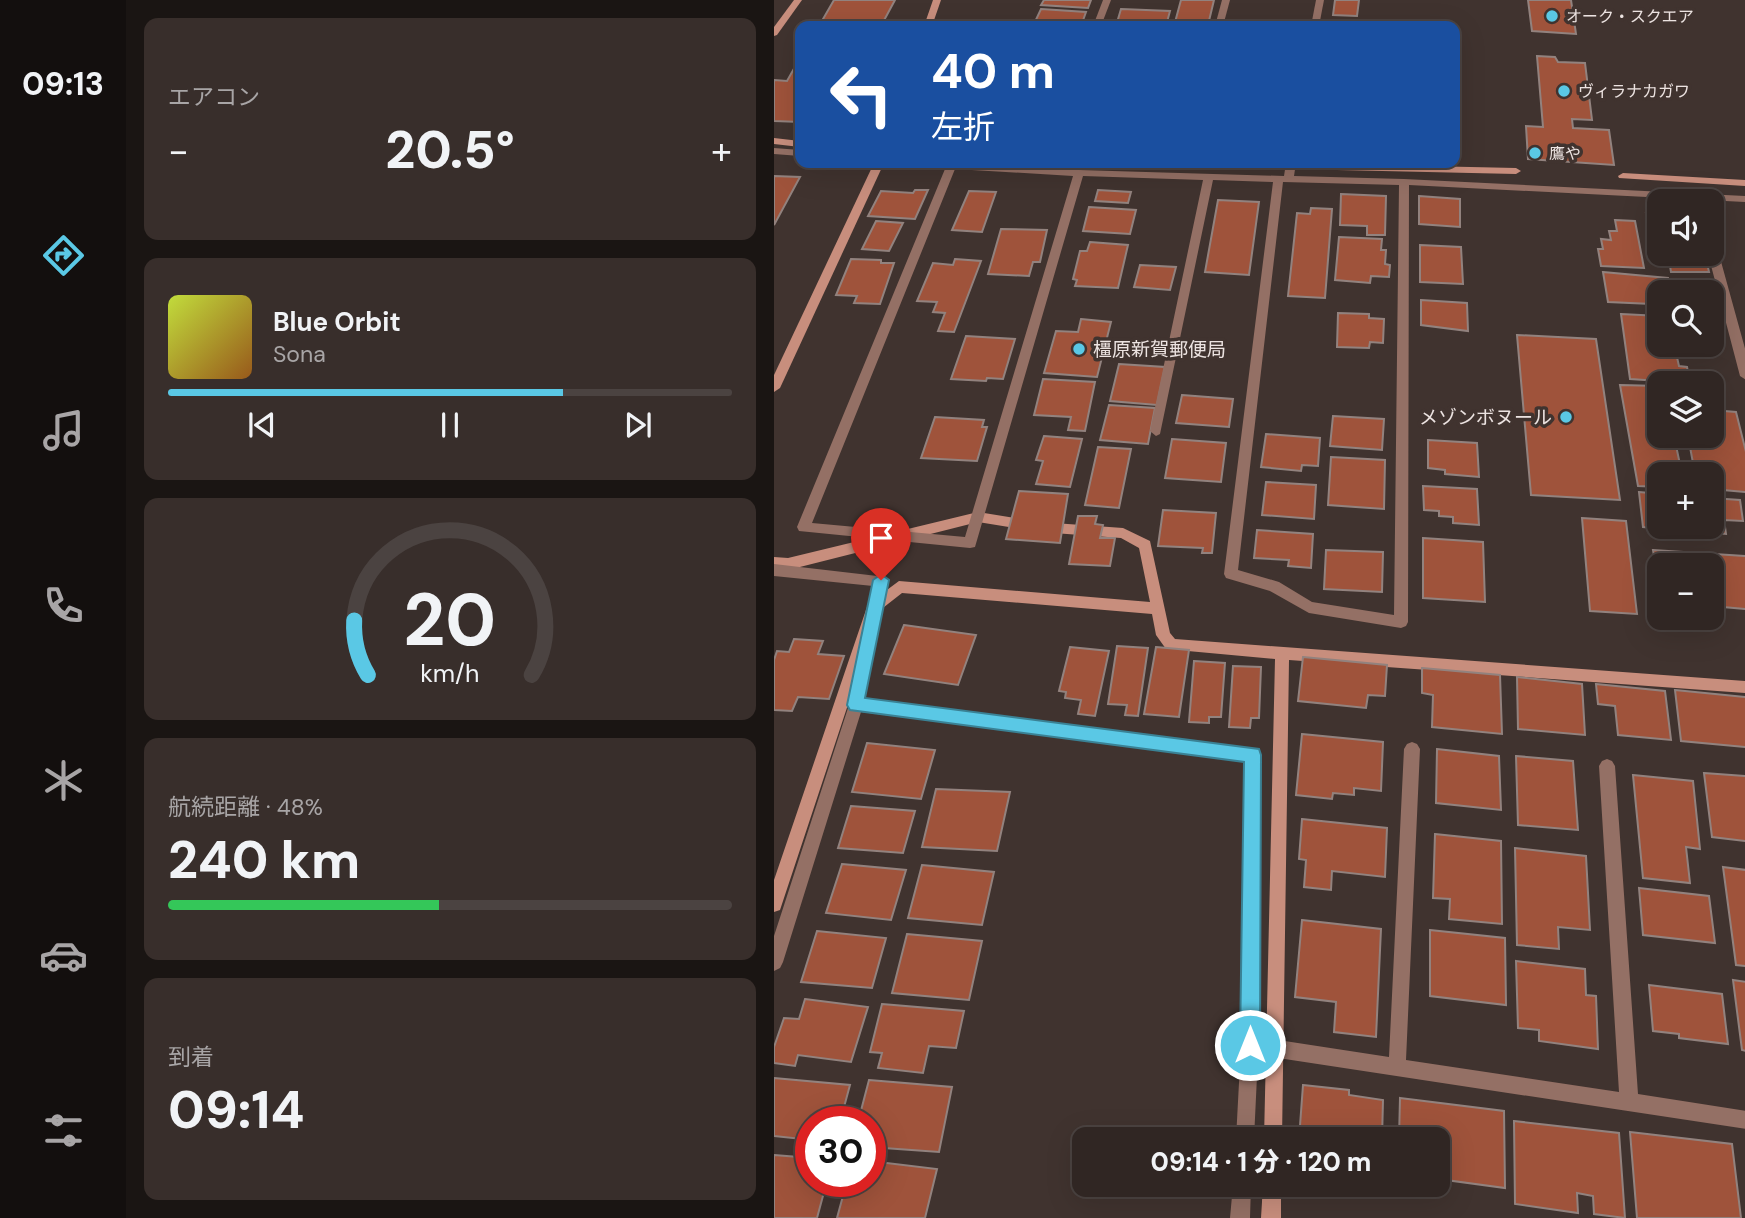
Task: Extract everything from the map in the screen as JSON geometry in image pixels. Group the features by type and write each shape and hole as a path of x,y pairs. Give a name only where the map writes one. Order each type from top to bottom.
{"street":[{"path":"1099,21 1107,0"},
{"path":"1220,21 1226,0"},
{"path":"1316,21 1320,0"},
{"path":"774,151 795,153"},
{"path":"951,168 804,527 970,543 1079,173"},
{"path":"1000,168 1079,173 1404,182 1647,196"},
{"path":"1177,176 1179,168"},
{"path":"1289,168 1283,180 1231,574 1274,586 1310,607 1401,622 1404,182"},
{"path":"1156,431 1208,177"},
{"path":"1724,199 1745,199"},
{"path":"1717,266 1745,376"},
{"path":"774,570 881,580 856,705 774,962"},
{"path":"856,705 1253,755 1250,1045 1246,1127"},
{"path":"1397,1067 1412,749"},
{"path":"1607,766 1629,1102"},
{"path":"1250,1045 1745,1120"},
{"path":"1240,1218 1241,1197"}],"building":[{"path":"834,0 895,0 884,21 822,21"},
{"path":"1044,0 1091,0 1088,8 1041,5"},
{"path":"1181,0 1214,0 1209,21 1175,21"},
{"path":"1335,0 1359,0 1357,16 1333,15"},
{"name":"オーク・スクエア","path":"1528,0 1571,0 1576,34 1532,31"},
{"path":"1041,9 1086,12 1083,21 1035,21"},
{"path":"1121,9 1170,11 1167,21 1117,21"},
{"name":"ヴィラナカガワ","path":"1537,56 1555,57 1558,62 1585,63 1592,120 1572,119 1573,128 1609,130 1614,165 1528,159 1526,126 1543,127"},
{"path":"795,67 795,122 774,121 774,80 787,81"},
{"path":"774,176 800,177 774,225"},
{"path":"915,190 928,190 915,219 868,216 881,191 913,193"},
{"path":"1098,190 1131,192 1128,203 1095,201"},
{"path":"969,191 996,192 982,232 952,230"},
{"path":"1341,194 1386,196 1385,235 1367,235 1367,226 1340,225"},
{"path":"1419,196 1460,199 1460,227 1419,224"},
{"path":"1218,200 1259,202 1249,275 1205,272"},
{"path":"1089,207 1136,210 1130,234 1083,231"},
{"path":"1311,208 1332,209 1325,298 1288,296 1297,213 1310,214"},
{"path":"1615,220 1635,221 1644,268 1601,266 1598,249 1603,249 1601,239 1611,240 1609,231 1617,231"},
{"path":"876,221 903,223 889,251 862,249"},
{"path":"1001,229 1047,230 1040,262 1033,262 1029,276 988,274"},
{"path":"1339,237 1382,239 1381,250 1386,250 1385,264 1390,265 1389,277 1371,276 1370,283 1335,280"},
{"path":"1090,242 1128,245 1118,288 1075,286 1077,280 1073,279 1080,251 1087,251"},
{"path":"1420,245 1461,247 1463,284 1420,282"},
{"path":"851,259 894,263 880,304 854,303 857,296 836,295"},
{"path":"955,259 981,261 954,332 938,331 945,313 933,312 937,302 917,301 933,263 953,265"},
{"path":"1140,265 1176,267 1170,290 1134,287"},
{"path":"1670,266 1708,266 1709,272 1671,272"},
{"path":"1603,272 1668,278 1647,280 1647,304 1608,302"},
{"path":"1421,300 1467,303 1468,331 1421,325"},
{"path":"1338,313 1369,314 1369,318 1384,319 1383,343 1370,342 1369,348 1337,347"},
{"path":"1621,314 1647,315 1647,357 1677,357 1679,366 1687,367 1688,371 1647,371 1647,380 1630,379"},
{"path":"1081,319 1111,322 1097,377 1044,373 1056,331 1078,332"},
{"name":"メゾンボヌール","path":"1517,335 1596,339 1620,500 1531,495"},
{"path":"966,336 1015,339 1003,379 951,379"},
{"path":"1119,364 1165,367 1157,405 1110,401"},
{"path":"1043,379 1095,382 1085,431 1068,430 1071,417 1034,415"},
{"path":"1620,385 1647,386 1647,448 1677,448 1679,462 1647,462 1647,486 1638,486"},
{"path":"1182,395 1233,399 1229,427 1176,423"},
{"path":"1109,405 1155,408 1148,444 1100,440"},
{"path":"1724,411 1736,412 1746,452 1746,492 1724,490 1724,462 1693,462 1690,448 1724,448"},
{"path":"1333,416 1384,419 1382,450 1330,446"},
{"path":"935,417 984,420 982,427 987,427 977,461 921,458"},
{"path":"1266,434 1320,438 1318,466 1302,465 1301,471 1261,467"},
{"path":"1044,436 1082,439 1070,487 1036,484 1043,461 1036,460"},
{"path":"1172,439 1226,443 1221,482 1165,478"},
{"path":"1428,440 1477,443 1479,477 1445,474 1445,470 1428,468"},
{"path":"1098,447 1131,449 1119,508 1085,505"},
{"path":"1331,457 1385,460 1384,509 1328,505"},
{"path":"1266,482 1316,485 1314,519 1262,515"},
{"path":"1423,486 1477,489 1479,525 1453,523 1453,517 1439,516 1439,511 1424,510"},
{"path":"1019,491 1068,494 1060,543 1006,539"},
{"path":"1639,492 1647,493 1647,527 1643,527"},
{"path":"1724,499 1740,500 1743,521 1724,520"},
{"path":"1163,510 1216,513 1212,553 1202,553 1203,548 1158,546"},
{"path":"1078,516 1097,516 1095,524 1103,525 1100,538 1115,538 1110,566 1069,564"},
{"path":"1582,518 1626,521 1637,614 1590,611"},
{"path":"1257,530 1313,534 1311,568 1288,566 1289,560 1254,558"},
{"path":"1423,538 1483,542 1485,602 1423,598"},
{"path":"1326,550 1383,552 1382,592 1324,589"},
{"path":"1653,550 1700,553 1654,553"},
{"path":"1724,555 1746,556 1746,609 1724,607"},
{"path":"904,625 976,635 958,685 884,674"},
{"path":"794,639 823,641 818,654 844,656 829,699 798,697 792,711 774,710 774,660 777,651 789,652"},
{"path":"1117,646 1148,648 1138,716 1125,715 1127,705 1108,704"},
{"path":"1070,647 1109,651 1095,716 1078,714 1081,700 1065,698 1066,692 1059,691"},
{"path":"1156,647 1189,650 1179,717 1144,714"},
{"path":"1303,657 1387,665 1385,696 1368,695 1366,708 1298,701"},
{"path":"1194,661 1225,663 1221,717 1209,717 1209,723 1189,722"},
{"path":"1233,666 1261,667 1259,718 1251,718 1250,728 1229,727"},
{"path":"1422,668 1500,675 1502,734 1432,727 1433,695 1422,693"},
{"path":"1517,677 1582,684 1585,735 1518,729"},
{"path":"1596,684 1665,691 1671,740 1618,735 1615,706 1598,704"},
{"path":"1675,690 1746,697 1746,747 1681,741"},
{"path":"1302,734 1383,742 1381,791 1354,788 1354,795 1333,793 1332,799 1296,795"},
{"path":"867,743 935,750 921,799 852,792"},
{"path":"1437,749 1499,756 1501,810 1436,803"},
{"path":"1516,756 1573,761 1578,830 1518,825"},
{"path":"1704,773 1746,776 1746,841 1712,837"},
{"path":"1633,775 1693,781 1700,849 1686,847 1690,883 1643,878"},
{"path":"936,789 1010,792 997,851 922,847"},
{"path":"851,806 915,811 903,853 838,848"},
{"path":"1302,819 1387,828 1385,877 1332,871 1331,890 1304,887 1306,860 1299,859"},
{"path":"1435,834 1501,841 1502,924 1449,919 1450,899 1433,898"},
{"path":"1515,848 1586,856 1590,930 1558,927 1559,949 1517,945"},
{"path":"842,864 906,870 891,920 826,913"},
{"path":"922,865 994,872 982,925 908,918"},
{"path":"1723,867 1746,870 1746,966 1736,965"},
{"path":"1639,888 1709,896 1715,943 1643,935"},
{"path":"1302,920 1381,929 1376,1037 1334,1032 1336,1002 1295,997"},
{"path":"1430,930 1505,938 1506,1005 1430,996"},
{"path":"817,931 886,938 872,988 801,982"},
{"path":"907,934 982,941 969,1000 892,993"},
{"path":"1516,961 1585,969 1586,995 1596,996 1598,1049 1539,1041 1539,1030 1518,1028"},
{"path":"1733,980 1746,982 1746,1051 1742,1050"},
{"path":"1649,985 1722,994 1728,1044 1679,1038 1679,1034 1653,1031"},
{"path":"805,999 868,1007 851,1062 798,1055 795,1066 774,1063 774,1047 784,1018 799,1019"},
{"path":"882,1004 964,1011 956,1048 929,1046 923,1073 878,1068 882,1053 870,1052"},
{"path":"774,1078 850,1085 844,1106 795,1106 795,1138 774,1136"},
{"path":"869,1080 952,1087 939,1152 886,1148 886,1106 862,1106"},
{"path":"1303,1085 1349,1090 1349,1095 1383,1100 1382,1127 1300,1127"},
{"path":"1400,1098 1504,1111 1505,1188 1450,1181 1450,1127 1399,1127"},
{"path":"1514,1121 1619,1133 1625,1218 1594,1214 1593,1196 1577,1193 1578,1213 1515,1204"},
{"path":"1630,1132 1732,1144 1741,1218 1637,1218"},
{"path":"774,1155 795,1157 795,1197 823,1197 817,1218 774,1218"},
{"path":"886,1163 937,1169 925,1218 837,1218 843,1197 886,1197"}],"waterway":[{"path":"774,33 798,0"},
{"path":"930,21 937,0"},
{"path":"774,141 795,143"},
{"path":"774,388 877,168"},
{"path":"1383,168 1516,171"},
{"path":"1623,176 1746,183"},
{"path":"774,563 788,564 978,517 1040,527 1123,533 1145,545 1158,609"},
{"path":"774,904 873,608 899,587 1158,609"},
{"path":"1158,609 1163,635 1171,645 1746,687"},
{"path":"1273,1127 1282,654"},
{"path":"1271,1218 1272,1197"}],"place":[{"name":"オーク・スクエア","path":"1552,16"},
{"name":"ヴィラナカガワ","path":"1564,91"},
{"name":"鷹や","path":"1535,153"},
{"name":"橿原新賀郵便局","path":"1079,349"},
{"name":"メゾンボヌール","path":"1566,417"}],"route":[{"path":"881,580 856,705 1253,755 1250,1045"}]}
